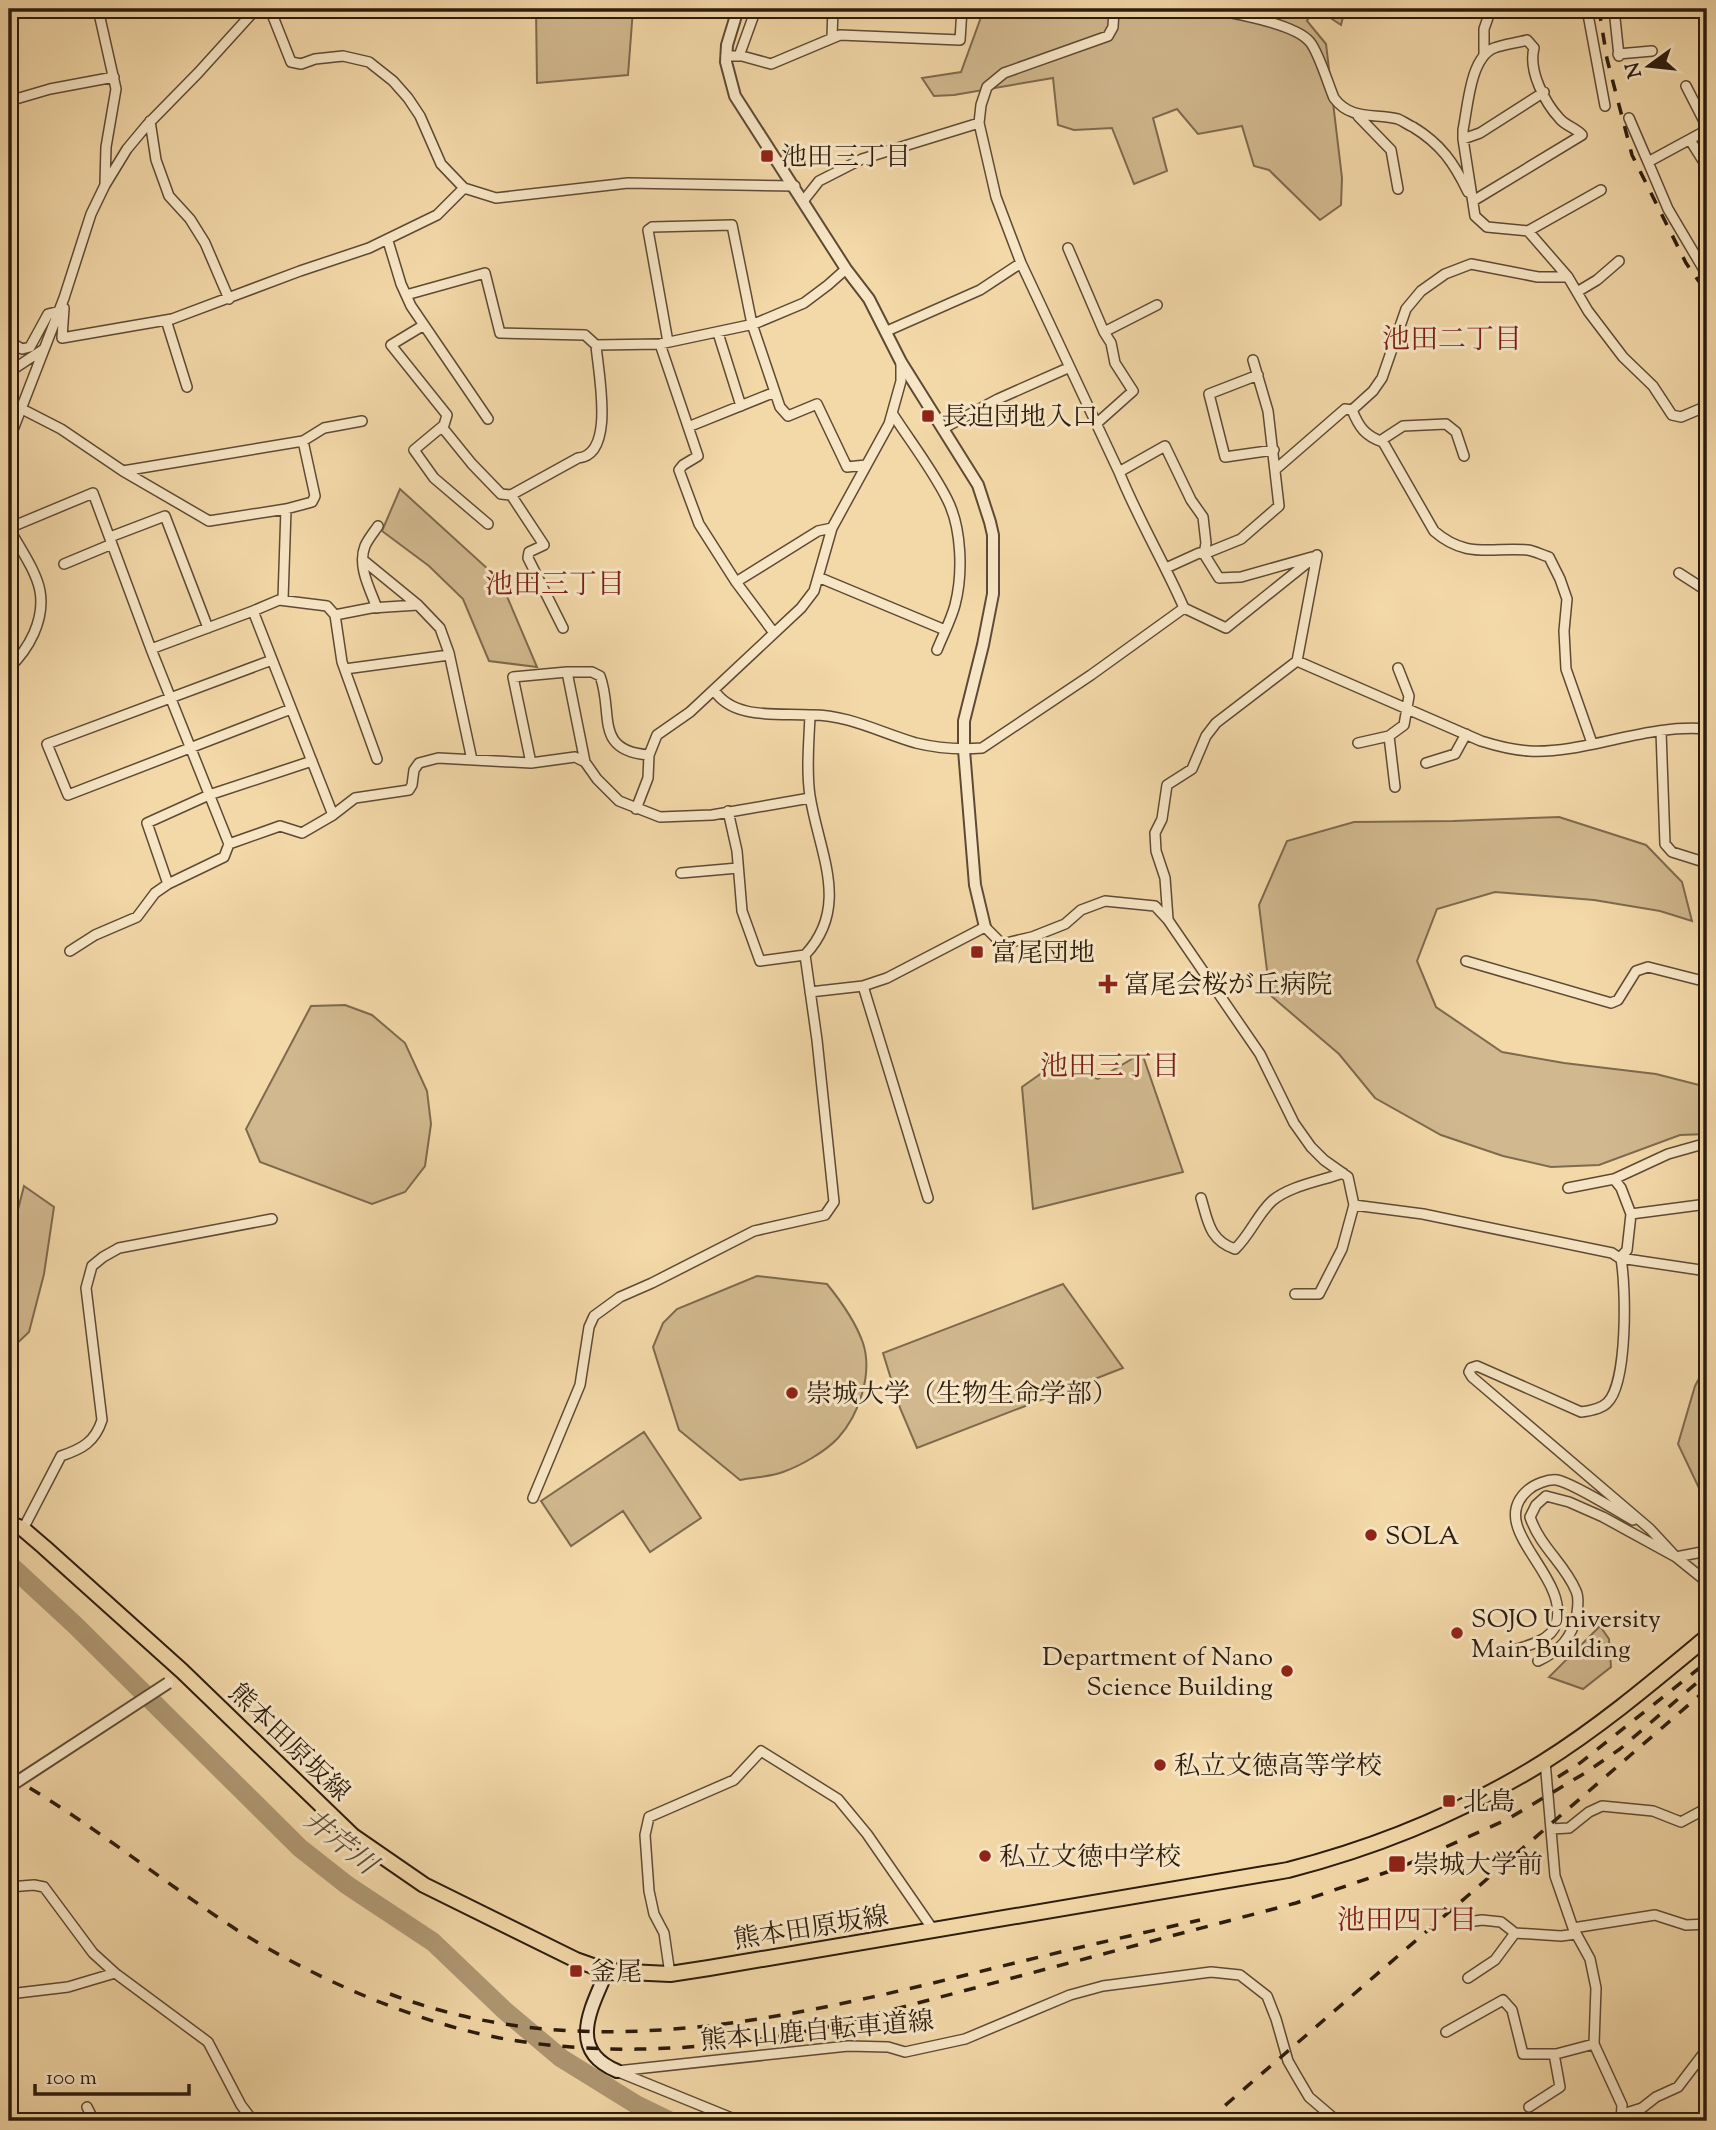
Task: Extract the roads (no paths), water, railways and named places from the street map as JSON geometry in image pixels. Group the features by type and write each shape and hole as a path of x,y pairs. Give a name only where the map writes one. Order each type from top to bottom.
{"main road":[{"name":"熊本田原坂線","path":"9,1522 23,1529 182,1671 353,1836 424,1885 576,1960 607,1971 670,1974 1288,1870 1339,1857 1444,1816 1489,1794 1545,1761 1623,1705 1707,1637"},
{"path":"607,1971 586,2023 588,2041 599,2061 617,2071"}],"street":[{"path":"98,9 116,89 106,147 105,185"},
{"path":"9,440 60,311 91,214 105,185 127,149 150,121 256,9"},
{"path":"271,9 292,62 301,64 315,59 343,56 369,62 393,80 420,116 441,164 464,188 496,198 628,183 795,186"},
{"path":"738,9 726,56 729,80 735,96 748,120 869,299 901,362 978,485 993,535 993,594 964,721 975,885 985,927 1002,944 1032,937 1065,924 1081,910 1105,901 1155,906 1168,920 1260,1054 1294,1123 1311,1147 1348,1177 1354,1205 1342,1249 1319,1294 1295,1294"},
{"path":"739,56 756,9"},
{"path":"832,37 833,9"},
{"path":"726,56 739,56 771,64 840,35 960,40 962,9"},
{"path":"1114,9 1113,27 1108,36 1004,73 987,87 979,122 996,197 1020,263 1119,472 1130,501 1184,608 1226,628 1317,555"},
{"path":"1138,9 1160,9"},
{"path":"1211,9 1274,23 1310,42 1339,105 1358,116 1391,150 1398,189"},
{"path":"1484,55 1484,29 1491,9"},
{"path":"1587,9 1605,106"},
{"path":"1615,9 1619,55 1652,51"},
{"path":"1473,201 1582,135 1562,122 1544,92 1534,72 1534,48 1527,40 1494,48 1476,65 1463,139 1475,216 1487,228 1528,230 1601,190"},
{"path":"9,101 50,89 114,77"},
{"path":"1648,162 1707,129 1686,86"},
{"path":"1463,139 1480,133 1544,92"},
{"path":"1358,116 1400,120 1432,139 1457,169 1473,201"},
{"path":"1629,118 1668,209 1707,275"},
{"path":"150,121 156,160 169,196 190,219 205,243 229,299"},
{"path":"804,200 819,181 862,159 979,122"},
{"path":"1690,140 1707,166"},
{"path":"64,298 62,338 166,320 388,241 437,215 464,188"},
{"path":"774,633 736,582 699,524 679,470 698,456 664,343 648,230 652,227 732,225 752,324 780,407 788,416 817,404 847,467 866,465"},
{"path":"1528,230 1568,277 1588,311 1623,356 1653,386 1672,415 1681,417 1707,406"},
{"path":"388,241 406,295 488,419"},
{"path":"1068,248 1111,343 1115,363 1133,391 1096,424"},
{"path":"1577,292 1597,280 1619,261"},
{"path":"887,331 981,290 1020,263"},
{"path":"1352,410 1373,391 1382,378 1406,309 1421,291 1445,274 1471,264 1538,277 1568,277"},
{"path":"596,345 664,343 752,324 804,303 846,268"},
{"path":"406,295 485,273 500,332 585,335 596,345 602,430 595,451 587,457 578,458 511,495 501,494 442,427"},
{"path":"1104,332 1157,305"},
{"path":"9,341 22,349 30,347 48,314 60,311"},
{"path":"166,320 187,387"},
{"path":"424,325 391,345 447,415 444,425 414,450 434,478 488,524"},
{"path":"718,332 741,406"},
{"path":"9,372 44,349"},
{"path":"1166,568 1241,539 1279,506 1268,411 1253,360"},
{"path":"636,809 648,778 649,755 657,735 690,712 714,690 801,608 814,591 832,528 889,424 901,382 901,362"},
{"path":"944,428 998,399 1068,368"},
{"path":"1258,375 1209,394 1224,457 1274,450"},
{"path":"688,428 775,392"},
{"path":"22,409 61,429 122,471 209,521 286,509 312,502 315,496 303,441"},
{"path":"1276,469 1345,409 1352,410"},
{"path":"1352,410 1360,428 1370,437 1383,442 1434,531 1444,540 1461,549 1530,550 1549,557 1567,599 1564,631 1566,668 1592,743"},
{"path":"892,413 948,499 954,519 959,546 955,605 937,650"},
{"path":"122,471 303,441 324,429 362,421"},
{"path":"1380,441 1403,426 1447,425 1456,432 1464,456"},
{"path":"1119,472 1165,446 1191,500 1203,517 1206,543 1204,554 1219,578 1241,577 1317,555"},
{"path":"9,668 33,636 41,614 40,590 9,528 93,493 151,649 229,844 224,857 155,892 137,917 95,934 70,951"},
{"path":"511,495 544,545 529,552 528,558 563,628"},
{"path":"283,599 286,509"},
{"path":"64,564 165,516 208,628"},
{"path":"377,608 363,572 363,561 365,546 378,526"},
{"path":"736,582 818,531 832,528"},
{"path":"1168,920 1165,878 1156,851 1155,833 1162,819 1167,785 1192,769 1206,736 1216,723 1297,661 1317,555"},
{"path":"363,561 418,605 440,628 449,655 472,760"},
{"path":"1679,573 1707,591"},
{"path":"818,577 945,630"},
{"path":"151,649 283,599 327,606 335,615 345,669 377,759"},
{"path":"335,615 418,605"},
{"path":"714,690 722,702 746,712 848,720 919,743 964,750 982,748 1184,608"},
{"path":"253,611 333,815"},
{"path":"345,669 449,655"},
{"path":"272,660 47,744 68,795 291,709"},
{"path":"1297,661 1503,748 1531,751 1661,731 1707,729"},
{"path":"1358,743 1389,736 1404,726 1409,696 1398,668"},
{"path":"531,763 513,677 567,672 592,672 600,676 605,687 611,733 616,745 631,754 649,755"},
{"path":"567,672 585,762 597,779 620,801 660,817 712,815 810,798"},
{"path":"728,811 742,911 760,961 805,955 819,940 830,907 828,879 810,798 810,715"},
{"path":"1661,731 1665,844 1672,852 1707,863"},
{"path":"1426,763 1455,754 1466,734"},
{"path":"1389,736 1395,787"},
{"path":"229,844 280,826 302,833 355,798 409,790 414,770 419,764 438,758 531,763 575,757 585,762"},
{"path":"168,884 147,822 209,795 312,761"},
{"path":"681,873 738,868"},
{"path":"810,992 863,986 887,978 985,927"},
{"path":"533,1498 580,1384 589,1328 594,1317 620,1297 754,1231 825,1214 834,1202 805,955"},
{"path":"1466,961 1611,1003 1618,1000 1636,971 1647,968 1707,982"},
{"path":"863,986 928,1198"},
{"path":"1568,1188 1614,1179 1668,1154 1707,1143"},
{"path":"1201,1198 1211,1230 1222,1245 1235,1249 1247,1238 1273,1200 1295,1189 1343,1173"},
{"path":"1614,1179 1631,1214 1627,1250 1620,1258"},
{"path":"1631,1214 1707,1204"},
{"path":"1354,1205 1471,1223 1612,1253 1620,1258 1707,1271"},
{"path":"23,1529 61,1455 82,1448 99,1430 102,1420 86,1288 92,1266 103,1256 119,1248 272,1219"},
{"path":"1620,1258 1624,1277 1623,1350 1619,1375 1607,1404 1581,1412 1477,1366 1469,1372 1650,1529 1676,1558"},
{"path":"1507,1652 1545,1638 1556,1626 1558,1608 1553,1587 1520,1535 1514,1518 1519,1499 1530,1488 1542,1482 1557,1480 1650,1529"},
{"path":"1538,1661 1556,1653 1570,1637 1578,1608 1577,1593 1535,1533 1530,1517 1546,1496 1569,1502 1603,1517 1676,1558 1707,1581"},
{"path":"1676,1558 1707,1552"},
{"path":"9,1787 168,1683 182,1671"},
{"path":"670,1974 664,1933 654,1914 649,1891 645,1835 649,1817 734,1780 761,1751 838,1800 867,1834 933,1931"},
{"path":"1545,1761 1555,1876 1575,1931 1590,1959 1597,1988 1594,2044 1622,2105 1622,2118 1678,2087 1707,2049"},
{"path":"1550,1829 1569,1828 1589,1812 1602,1806 1653,1811 1681,1822 1707,1808"},
{"path":"9,1887 44,1887 93,1953 115,1973 208,2042 241,2105 253,2121"},
{"path":"1467,1922 1501,1922 1515,1933 1561,1936 1655,1915 1686,1925 1707,1924"},
{"path":"1468,1978 1495,1960 1515,1933"},
{"name":"熊本山鹿自転車道線","path":"617,2071 848,2046 888,2047 905,2052 965,2039 1070,1995 1103,1986 1211,1972 1240,1975 1267,1996 1288,2061 1309,2097 1337,2121"},
{"path":"9,1994 68,1987 115,1973"},
{"path":"1446,2032 1503,2000 1512,2010 1523,2054 1554,2054 1594,2044"},
{"path":"1529,2107 1560,2087 1554,2054"},
{"path":"617,2071 739,2121"},
{"path":"88,2107 94,2121"}],"waterway":[{"name":"井芹川","path":"9,1564 76,1626 300,1848 347,1885 433,1942 504,2010 561,2058 637,2105 670,2121"}],"railway":[{"path":"1599,9 1607,59 1632,155 1686,263 1707,293"},
{"path":"1558,1777 1580,1763 1707,1662"},
{"path":"9,1776 68,1812 237,1930 300,1966 369,1998 441,2023 511,2040 590,2048 670,2048 749,2041 827,2027 1296,1903 1399,1868 1508,1819 1585,1773 1620,1749 1707,1674"},
{"path":"1207,2121 1707,1689"},
{"path":"390,1994 461,2016 532,2028 603,2032 674,2029 817,2009 1200,1920"}],"place":[{"name":"池田三丁目","path":"767,156"},
{"name":"長迫団地入口","path":"928,416"},
{"name":"富尾団地","path":"977,952"},
{"name":"富尾会桜が丘病院","path":"1108,984"},
{"name":"崇城大学（生物生命学部）","path":"792,1393"},
{"name":"SOLA","path":"1371,1535"},
{"name":"SOJO University Main Building","path":"1457,1633"},
{"name":"Department of Nano Science Building","path":"1287,1671"},
{"name":"私立文徳高等学校","path":"1160,1765"},
{"name":"北島","path":"1449,1801"},
{"name":"私立文徳中学校","path":"985,1856"},
{"name":"崇城大学前","path":"1397,1864"},
{"name":"釜尾","path":"576,1971"}],"district":[{"name":"池田二丁目","path":"1452,338"},
{"name":"池田三丁目","path":"555,583"},
{"name":"池田三丁目","path":"1110,1065"},
{"name":"池田四丁目","path":"1407,1919"}]}
